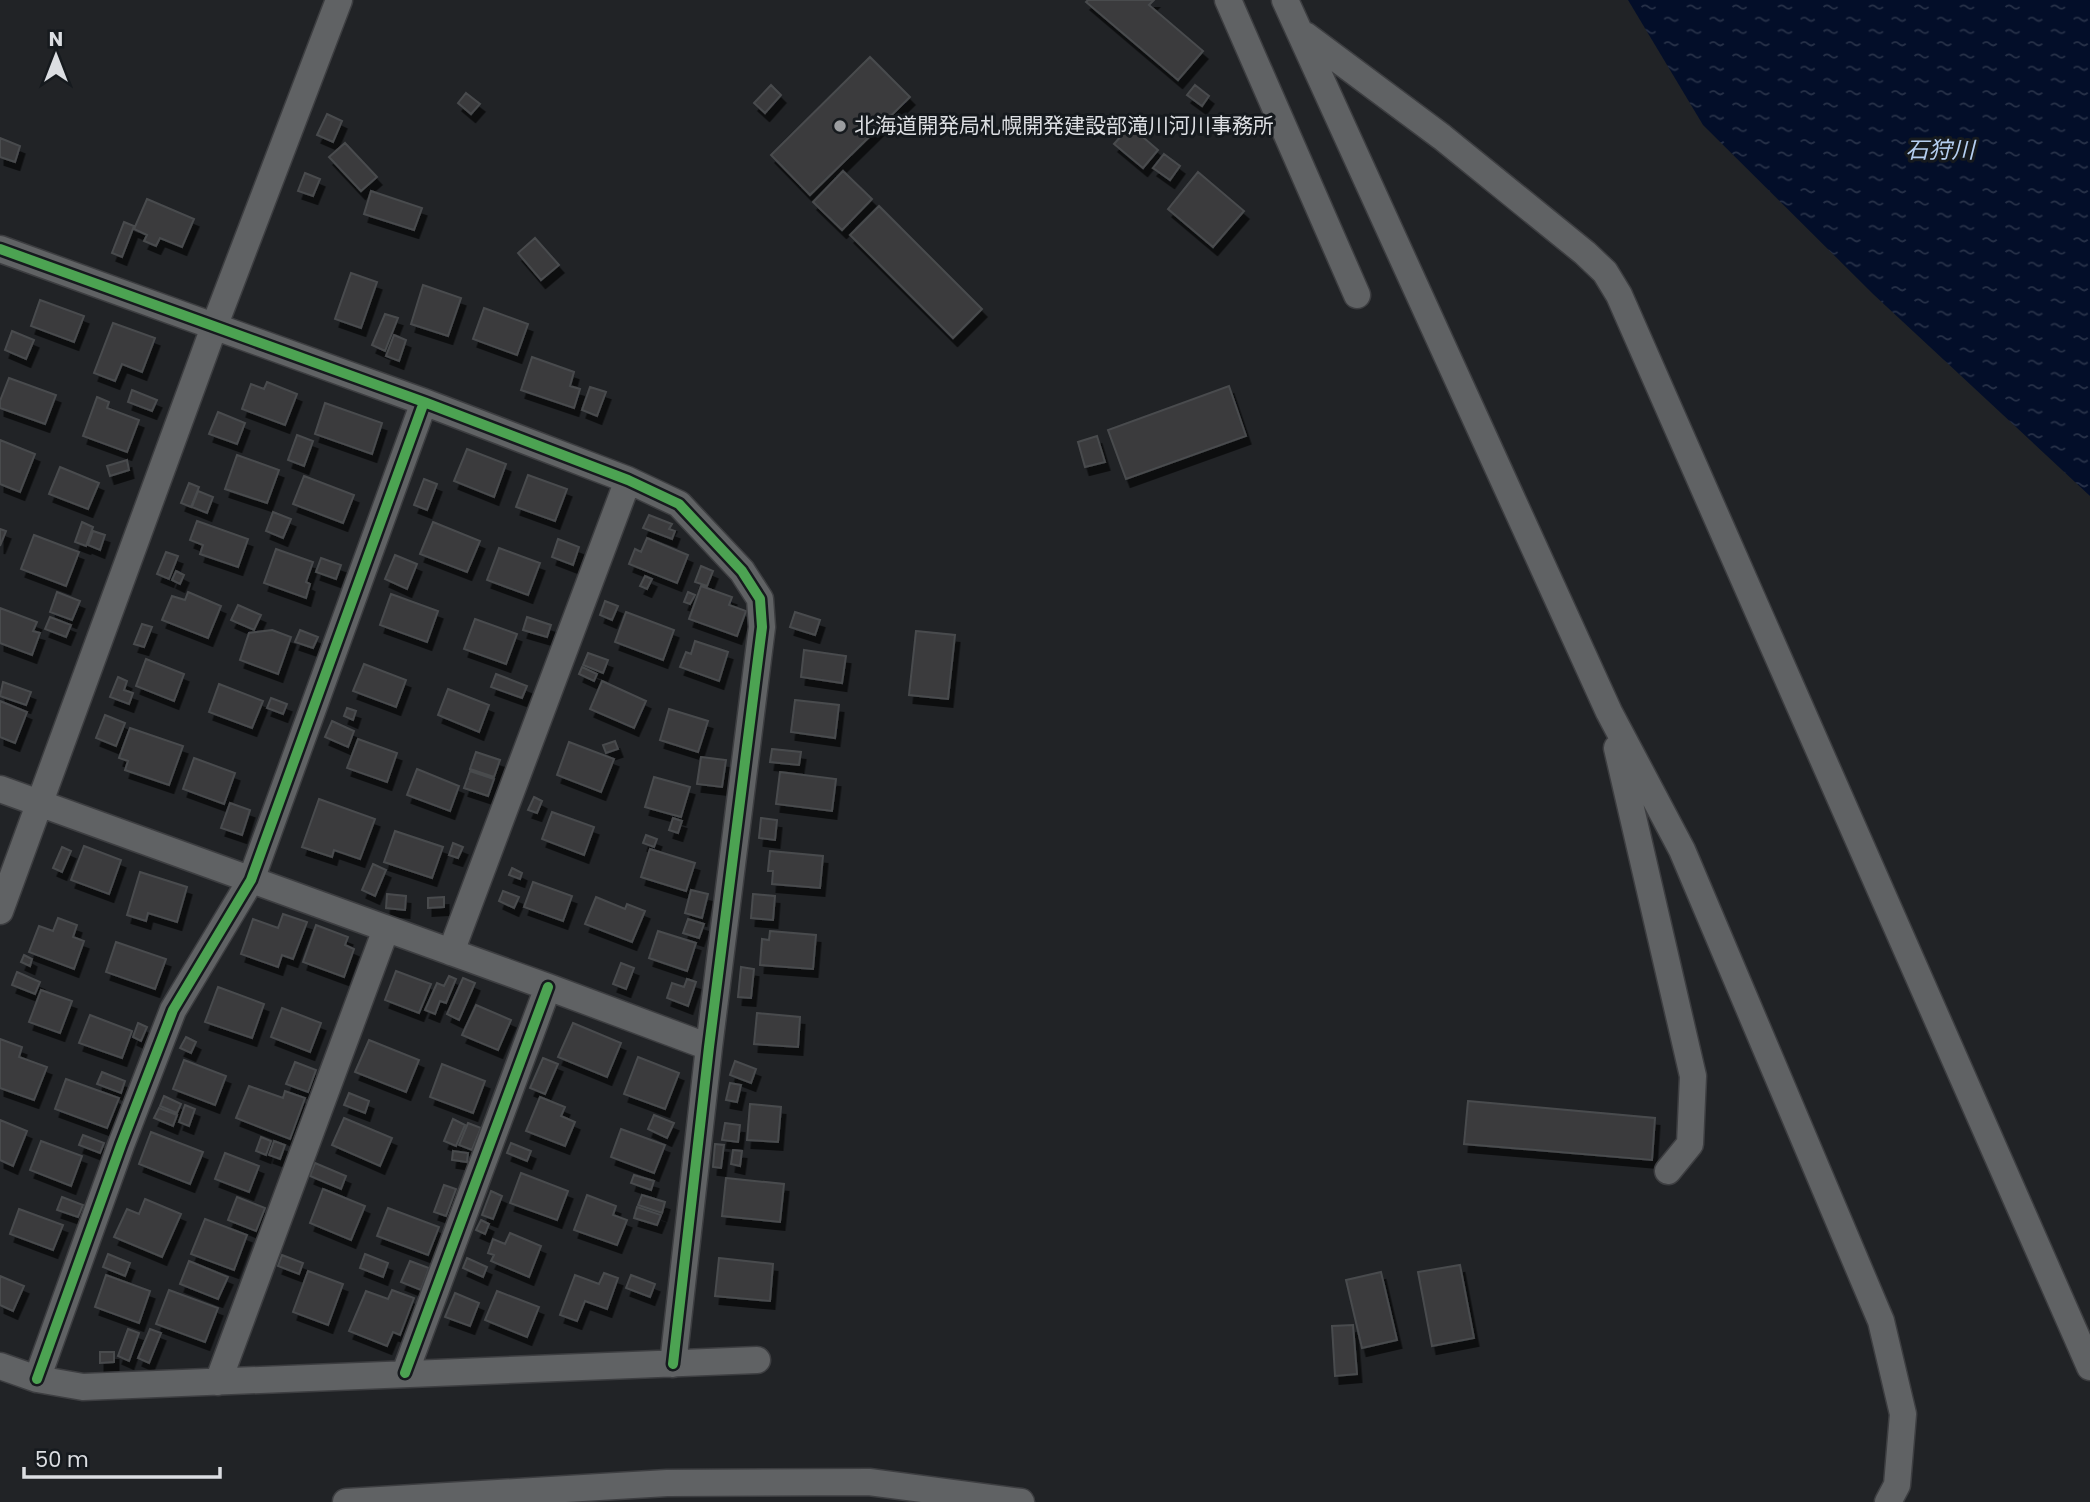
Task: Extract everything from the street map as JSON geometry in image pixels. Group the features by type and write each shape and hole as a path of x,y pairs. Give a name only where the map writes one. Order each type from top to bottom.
{"street":[{"path":"0,911 214,327 338,0"},
{"path":"1228,0 1357,295"},
{"path":"1285,0 1609,712 1682,850 1881,1321 1903,1414 1897,1485 1888,1502"},
{"path":"1301,33 1442,137 1585,253 1605,272 1619,295 2090,1367"},
{"path":"2,258 214,327 424,402 628,480 679,504 742,571 760,599 762,627 709,1047 673,1364"},
{"path":"37,1380 121,1145 173,1010 251,880 424,402"},
{"path":"451,952 628,480"},
{"path":"1609,712 1692,1076 1690,1144 1668,1171"},
{"path":"0,789 709,1047"},
{"path":"218,1382 386,929"},
{"path":"405,1373 548,987"},
{"path":"0,1366 37,1380 83,1387 757,1360"},
{"path":"346,1502 667,1483 869,1482 1021,1502"}],"water":[{"name":"石狩川","path":"1628,0 2090,0 2090,496 1873,294 1703,125"}],"building":[{"path":"1154,0 1149,5 1203,51 1178,80 1086,2"},
{"name":"北海道開発局札幌開発建設部滝川河川事務所","path":"870,57 910,97 810,195 771,155"},
{"path":"771,85 781,95 765,113 754,103"},
{"path":"1195,85 1209,96 1202,106 1187,95"},
{"path":"466,93 480,104 471,114 458,103"},
{"path":"327,114 342,121 333,142 317,135"},
{"path":"1130,126 1158,150 1143,168 1114,144"},
{"path":"0,138 20,146 15,162 0,157"},
{"path":"345,143 377,177 361,191 329,157"},
{"path":"1164,154 1180,166 1170,180 1153,168"},
{"path":"843,171 872,199 842,230 813,202"},
{"path":"1198,172 1244,211 1213,247 1168,209"},
{"path":"305,173 320,179 313,196 298,191"},
{"path":"371,191 422,208 414,230 364,214"},
{"path":"147,199 194,219 182,247 160,238 156,246 144,241 147,235 134,229"},
{"path":"879,206 982,309 953,338 850,235"},
{"path":"124,222 134,226 122,257 112,253"},
{"path":"535,238 559,265 541,280 518,253"},
{"path":"351,273 377,282 361,328 335,319"},
{"path":"423,285 461,298 448,336 411,324"},
{"path":"40,300 84,316 74,342 31,326"},
{"path":"484,308 528,324 517,355 473,339"},
{"path":"385,314 398,318 385,351 372,345"},
{"path":"113,323 155,338 142,372 122,364 115,381 94,373"},
{"path":"12,331 34,340 26,359 5,350"},
{"path":"394,335 406,340 399,361 386,356"},
{"path":"532,357 574,372 570,386 580,389 574,408 521,390"},
{"path":"9,378 56,395 45,424 0,408"},
{"path":"267,382 297,394 285,425 242,409 251,384 264,389"},
{"path":"1229,386 1246,436 1126,479 1108,430"},
{"path":"590,387 606,392 597,416 582,410"},
{"path":"132,390 157,400 152,411 128,402"},
{"path":"97,397 109,402 107,408 139,420 127,452 83,436"},
{"path":"325,403 382,423 372,454 315,434"},
{"path":"218,412 245,423 237,444 209,434"},
{"path":"297,435 313,441 304,466 288,460"},
{"path":"1097,436 1105,462 1085,467 1078,442"},
{"path":"0,440 35,454 20,492 0,484"},
{"path":"467,449 506,464 494,497 454,481"},
{"path":"237,455 279,470 267,503 225,489"},
{"path":"127,460 129,470 110,476 107,466"},
{"path":"60,467 99,483 88,509 49,494"},
{"path":"528,475 567,489 555,521 516,507"},
{"path":"304,476 354,495 343,523 293,504"},
{"path":"424,479 437,484 427,510 414,505"},
{"path":"189,483 199,487 191,507 181,503"},
{"path":"198,491 213,497 207,513 192,507"},
{"path":"273,512 291,519 283,538 266,531"},
{"path":"649,515 672,524 669,529 675,531 672,539 643,528"},
{"path":"197,521 248,539 238,567 200,554 203,545 190,540"},
{"path":"82,522 93,527 86,546 75,542"},
{"path":"433,522 480,541 467,572 420,554"},
{"path":"0,529 6,531 0,546"},
{"path":"93,531 105,535 100,550 88,545"},
{"path":"34,535 79,552 66,586 21,569"},
{"path":"647,538 688,555 677,583 629,564 635,549 641,552"},
{"path":"558,539 579,547 573,565 552,557"},
{"path":"499,548 540,563 528,595 487,580"},
{"path":"276,549 313,562 306,582 310,584 306,598 264,583"},
{"path":"166,552 178,556 169,579 157,574"},
{"path":"395,555 417,564 407,589 385,579"},
{"path":"321,558 341,565 336,579 316,572"},
{"path":"701,566 713,571 707,586 695,582"},
{"path":"176,571 184,575 180,584 172,580"},
{"path":"645,576 652,579 647,589 640,586"},
{"path":"701,586 732,597 729,605 746,611 737,636 689,619"},
{"path":"57,592 80,601 72,620 50,612"},
{"path":"188,592 221,606 208,638 162,620 172,596 185,600"},
{"path":"688,592 695,595 690,604 684,602"},
{"path":"391,594 438,611 427,642 380,625"},
{"path":"605,601 618,606 612,620 600,615"},
{"path":"238,605 261,615 254,630 231,620"},
{"path":"0,608 37,622 33,631 40,633 32,655 0,643"},
{"path":"626,612 674,630 663,660 615,642"},
{"path":"795,612 820,620 815,635 790,627"},
{"path":"50,617 71,625 66,637 45,629"},
{"path":"527,617 551,625 547,637 523,630"},
{"path":"475,619 517,634 506,664 464,649"},
{"path":"142,624 152,627 144,647 134,644"},
{"path":"272,630 291,637 278,674 240,660 249,633"},
{"path":"300,630 318,637 313,648 295,642"},
{"path":"916,631 955,635 948,699 909,695"},
{"path":"695,641 728,652 719,681 680,667 686,652 691,654"},
{"path":"804,650 846,656 842,683 801,677"},
{"path":"588,653 608,660 603,673 583,665"},
{"path":"146,659 184,674 174,701 136,686"},
{"path":"364,664 406,680 396,707 353,691"},
{"path":"582,667 597,674 594,681 579,674"},
{"path":"496,674 527,686 522,698 491,687"},
{"path":"118,677 127,681 124,690 133,693 129,704 110,697"},
{"path":"602,681 646,701 634,728 590,709"},
{"path":"3,682 31,692 26,705 0,696"},
{"path":"219,684 263,701 252,728 209,712"},
{"path":"448,689 489,705 479,732 438,715"},
{"path":"271,698 287,704 283,714 267,708"},
{"path":"795,700 839,705 835,738 791,732"},
{"path":"0,701 27,712 15,743 0,737"},
{"path":"347,708 356,711 353,720 344,716"},
{"path":"669,709 708,721 698,752 660,740"},
{"path":"105,715 125,723 116,746 96,738"},
{"path":"332,721 354,731 348,747 325,737"},
{"path":"130,728 183,746 169,785 125,770 128,761 119,758"},
{"path":"358,739 397,753 387,782 347,768"},
{"path":"615,741 618,749 606,753 603,745"},
{"path":"569,742 614,759 601,792 557,775"},
{"path":"772,749 801,752 799,765 770,762"},
{"path":"476,752 500,760 494,777 470,769"},
{"path":"701,757 726,760 722,787 697,784"},
{"path":"194,758 235,773 224,804 183,789"},
{"path":"417,769 459,786 450,811 407,795"},
{"path":"470,771 494,779 488,796 464,788"},
{"path":"780,772 836,779 832,811 776,804"},
{"path":"654,777 690,787 681,817 645,807"},
{"path":"534,797 542,801 537,813 528,810"},
{"path":"319,799 375,819 360,859 334,850 332,857 302,847"},
{"path":"230,803 250,810 242,835 221,828"},
{"path":"552,812 594,827 584,855 542,839"},
{"path":"673,818 682,821 678,833 669,830"},
{"path":"761,818 777,820 775,840 759,838"},
{"path":"395,831 443,847 432,878 384,862"},
{"path":"646,835 657,839 654,847 643,843"},
{"path":"453,843 463,847 458,858 449,855"},
{"path":"84,846 121,860 109,894 71,880"},
{"path":"62,847 71,851 62,872 53,868"},
{"path":"650,849 695,863 686,891 641,877"},
{"path":"770,851 823,856 820,888 772,884 773,871 768,871"},
{"path":"373,864 386,870 375,896 362,890"},
{"path":"512,868 522,873 520,879 509,875"},
{"path":"140,872 187,887 177,922 148,913 146,921 127,915"},
{"path":"533,882 572,896 563,921 524,907"},
{"path":"691,890 708,894 702,918 685,913"},
{"path":"503,891 519,897 514,908 499,901"},
{"path":"387,894 406,896 405,910 386,908"},
{"path":"753,894 775,896 773,920 751,918"},
{"path":"444,897 444,907 428,908 428,898"},
{"path":"596,897 625,909 627,904 645,911 632,942 585,924"},
{"path":"283,914 307,922 293,959 282,955 278,967 241,954 253,919 278,928"},
{"path":"58,918 77,925 73,937 84,941 74,969 29,952 39,926 53,931"},
{"path":"688,919 704,924 699,938 683,933"},
{"path":"316,925 348,937 345,945 354,949 344,977 303,962"},
{"path":"658,931 696,943 687,971 649,958"},
{"path":"770,931 816,935 813,969 760,965 762,939 769,940"},
{"path":"116,942 166,959 155,989 106,972"},
{"path":"24,955 32,959 30,966 21,962"},
{"path":"621,963 634,968 626,989 613,984"},
{"path":"741,967 754,969 751,998 738,997"},
{"path":"396,971 431,984 419,1013 385,1000"},
{"path":"17,972 40,982 35,994 12,985"},
{"path":"449,976 456,979 446,1003 440,1001 435,1014 425,1010 437,983 444,986"},
{"path":"463,978 475,983 459,1020 447,1014"},
{"path":"687,979 696,982 688,1006 667,998 672,983 684,987"},
{"path":"218,987 264,1004 252,1038 205,1022"},
{"path":"41,990 72,1001 60,1033 29,1022"},
{"path":"476,1005 511,1020 498,1050 462,1035"},
{"path":"282,1008 321,1023 310,1052 271,1037"},
{"path":"757,1013 800,1017 798,1047 754,1044"},
{"path":"90,1015 132,1031 122,1058 79,1043"},
{"path":"138,1023 147,1027 141,1041 133,1037"},
{"path":"573,1023 621,1043 607,1077 558,1057"},
{"path":"186,1037 196,1042 191,1053 180,1048"},
{"path":"0,1039 22,1047 19,1057 47,1067 34,1100 0,1088"},
{"path":"369,1040 419,1060 406,1092 355,1072"},
{"path":"638,1057 679,1073 665,1109 624,1094"},
{"path":"543,1058 558,1064 545,1094 530,1088"},
{"path":"184,1060 226,1076 215,1105 173,1089"},
{"path":"735,1061 756,1069 751,1083 730,1075"},
{"path":"295,1062 316,1070 308,1092 286,1084"},
{"path":"442,1064 485,1081 473,1113 430,1097"},
{"path":"102,1072 125,1081 121,1093 97,1084"},
{"path":"66,1079 119,1098 107,1128 55,1109"},
{"path":"730,1083 741,1085 737,1102 726,1100"},
{"path":"249,1086 283,1098 285,1091 305,1098 290,1139 236,1118"},
{"path":"349,1093 369,1101 365,1113 344,1105"},
{"path":"164,1096 181,1104 177,1113 160,1106"},
{"path":"540,1097 565,1107 561,1116 575,1122 565,1146 526,1131"},
{"path":"1468,1101 1655,1118 1652,1160 1464,1144"},
{"path":"750,1104 781,1107 778,1142 747,1140"},
{"path":"185,1105 195,1109 189,1126 179,1122"},
{"path":"159,1108 177,1115 173,1126 154,1118"},
{"path":"654,1115 674,1123 667,1138 648,1129"},
{"path":"344,1118 392,1138 380,1166 332,1145"},
{"path":"453,1119 465,1125 456,1146 444,1141"},
{"path":"0,1120 27,1131 13,1166 0,1160"},
{"path":"468,1123 481,1128 472,1150 459,1145"},
{"path":"725,1123 740,1125 738,1142 722,1140"},
{"path":"621,1129 665,1145 654,1173 611,1157"},
{"path":"151,1132 203,1152 190,1184 139,1164"},
{"path":"83,1135 104,1143 100,1153 79,1145"},
{"path":"261,1137 271,1141 266,1155 256,1151"},
{"path":"41,1141 82,1156 71,1186 30,1170"},
{"path":"274,1141 285,1145 280,1159 269,1155"},
{"path":"511,1143 531,1151 527,1161 507,1153"},
{"path":"715,1144 724,1145 721,1168 713,1167"},
{"path":"733,1150 742,1151 740,1166 731,1164"},
{"path":"453,1151 468,1153 467,1162 452,1160"},
{"path":"225,1153 259,1166 249,1192 215,1179"},
{"path":"315,1163 346,1176 341,1189 310,1176"},
{"path":"521,1173 568,1191 557,1220 510,1203"},
{"path":"634,1175 654,1181 651,1190 631,1183"},
{"path":"726,1178 784,1184 780,1222 722,1216"},
{"path":"444,1185 456,1189 446,1216 434,1212"},
{"path":"323,1189 365,1206 351,1240 310,1223"},
{"path":"491,1191 502,1196 493,1219 482,1215"},
{"path":"587,1195 616,1206 613,1215 627,1220 617,1245 574,1230"},
{"path":"642,1195 665,1202 662,1213 638,1205"},
{"path":"62,1197 83,1205 78,1217 57,1210"},
{"path":"237,1197 265,1208 256,1231 228,1220"},
{"path":"145,1199 181,1214 162,1257 114,1237 127,1209 139,1214"},
{"path":"637,1207 661,1215 657,1225 634,1218"},
{"path":"388,1208 439,1227 428,1255 377,1236"},
{"path":"19,1209 63,1225 53,1250 10,1234"},
{"path":"205,1219 247,1235 234,1270 191,1254"},
{"path":"481,1220 489,1224 485,1234 476,1230"},
{"path":"510,1233 541,1246 529,1277 491,1261 494,1255 488,1253 493,1239 505,1244"},
{"path":"108,1254 130,1263 125,1276 103,1267"},
{"path":"365,1254 388,1263 383,1277 360,1268"},
{"path":"282,1255 303,1263 299,1274 278,1266"},
{"path":"467,1258 487,1267 483,1277 463,1268"},
{"path":"719,1258 773,1264 770,1301 715,1296"},
{"path":"189,1261 228,1277 218,1299 180,1284"},
{"path":"410,1261 429,1268 421,1290 401,1282"},
{"path":"1460,1265 1474,1338 1432,1346 1418,1272"},
{"path":"308,1271 343,1284 328,1325 293,1312"},
{"path":"1381,1272 1397,1340 1362,1348 1346,1280"},
{"path":"604,1273 618,1278 607,1309 585,1301 577,1321 560,1315 575,1275 599,1284"},
{"path":"106,1275 150,1291 139,1323 95,1307"},
{"path":"631,1275 655,1284 650,1297 626,1288"},
{"path":"0,1276 24,1286 13,1311 0,1305"},
{"path":"169,1290 218,1308 205,1342 156,1324"},
{"path":"392,1290 414,1298 400,1335 393,1332 387,1346 349,1331 366,1291 388,1299"},
{"path":"497,1291 539,1307 527,1337 485,1320"},
{"path":"455,1293 479,1303 470,1326 445,1317"},
{"path":"1353,1325 1357,1374 1335,1376 1332,1326"},
{"path":"128,1329 139,1333 129,1361 118,1356"},
{"path":"150,1329 161,1333 149,1363 138,1358"},
{"path":"100,1352 114,1352 114,1362 100,1363"}],"cycle path":[{"path":"0,249 424,402 628,480 679,504 742,571 760,599 762,627 709,1047 673,1364"},
{"path":"37,1379 121,1145 173,1010 251,880 424,402"},
{"path":"405,1373 548,987"}],"place":[{"name":"北海道開発局札幌開発建設部滝川河川事務所","path":"840,126"}]}
